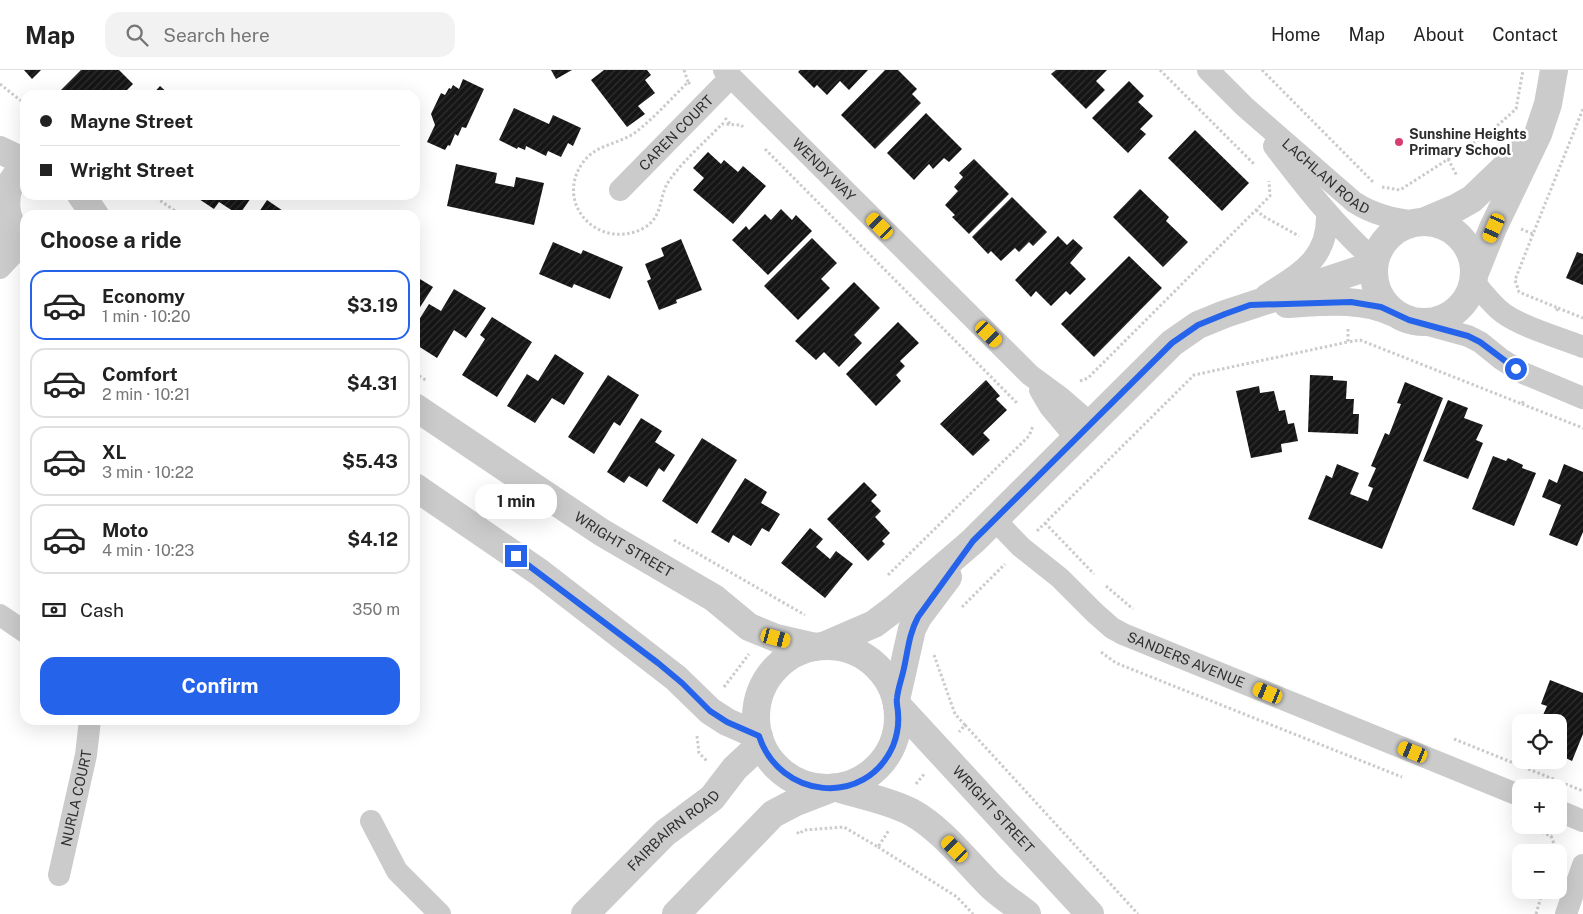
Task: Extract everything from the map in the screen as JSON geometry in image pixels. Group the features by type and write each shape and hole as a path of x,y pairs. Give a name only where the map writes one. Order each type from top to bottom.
{"street":[{"name":"LACHLAN ROAD","path":"1208,70 1245,107 1354,202 1367,211 1382,216 1420,222"},
{"path":"1554,70 1548,104 1538,134 1494,228 1474,278 1465,301 1449,316 1428,322 1406,317 1388,308 1379,295 1374,281 1374,263 1378,251 1390,235 1408,224 1431,222 1447,228 1460,238 1472,259 1474,278 1492,304 1504,314 1583,347"},
{"name":"CAREN COURT","path":"620,190 728,73"},
{"name":"WENDY WAY","path":"728,73 1030,375 1050,407 1084,431"},
{"name":"LACHLAN ROAD","path":"1245,107 1327,215 1374,263"},
{"path":"1420,222 1462,206 1472,199 1538,134"},
{"path":"0,150 20,160"},
{"path":"20,171 8,184 3,196 2,219 20,235"},
{"path":"1250,305 1298,273 1314,259 1324,243 1327,230 1327,215"},
{"path":"0,268 20,249"},
{"path":"1026,914 994,889 939,832 919,817 884,800 834,788 812,787 793,780 778,768 766,753 760,740 756,717 761,692 767,679 773,671 796,653 819,647 874,624 894,609 973,541 1172,343 1198,325 1250,305 1374,263"},
{"path":"1250,305 1351,302 1371,305 1468,336 1480,342 1501,359 1523,373 1583,398"},
{"name":"WRIGHT STREET","path":"420,410 601,532 707,594 749,627 763,633 819,647"},
{"path":"420,490 547,578 664,668 710,711 760,740"},
{"name":"SANDERS AVENUE","path":"1000,514 1032,536 1060,578 1095,613 1112,628 1123,634 1512,792"},
{"path":"676,914 778,810 834,788 857,782 882,764 893,746 896,736 898,726 897,702 908,641 918,617 973,541"},
{"path":"0,615 20,629"},
{"path":"819,647 847,649 869,660 886,678 897,702"},
{"name":"WRIGHT STREET","path":"897,702 940,753 1090,914"},
{"name":"NURLA COURT","path":"59,875 86,755 89,725"},
{"name":"FAIRBAIRN ROAD","path":"585,914 665,834 712,798 760,740"},
{"path":"1567,814 1583,821"},
{"path":"371,821 397,871 440,914"},
{"path":"1566,914 1575,859"}],"path":[{"path":"684,70 688,82"},
{"path":"1160,70 1256,166"},
{"path":"1378,186 1400,190 1489,133 1516,109 1523,70"},
{"path":"0,84 20,100"},
{"path":"1074,383 1088,378 1270,196 1269,179"},
{"path":"159,200 174,210"},
{"path":"1558,308 1583,318"},
{"path":"958,611 1194,374 1348,342"},
{"path":"420,376 432,384"},
{"path":"1522,404 1583,428"},
{"path":"885,578 1029,436 1036,421"},
{"path":"1032,536 1098,578"},
{"path":"672,539 805,616 812,618"},
{"path":"1104,585 1136,612"},
{"path":"796,617 805,616"},
{"path":"727,779 699,754 697,730 763,633"},
{"path":"908,641 932,650 955,714 1138,914"},
{"path":"878,847 914,787 940,753 965,725"},
{"path":"1446,736 1583,791"},
{"path":"778,810 799,834 804,830 844,827 957,897 972,914"},
{"path":"1545,834 1550,836 1554,844"},
{"path":"1536,914 1540,899"}],"building":[{"path":"24,70 41,70 32,79"},
{"path":"81,70 119,70 133,84 127,90 61,90"},
{"path":"551,70 572,70 556,79"},
{"path":"604,70 647,70 651,75 645,80 655,93 638,106 645,114 627,127 591,80"},
{"path":"800,70 868,70 849,90 840,81 827,95 817,85 814,88 798,72"},
{"path":"885,70 898,70 917,89 912,94 921,103 875,149 841,115"},
{"path":"1056,70 1107,70 1096,81 1105,90 1086,109 1051,74"},
{"path":"463,79 484,89 466,128 462,127 458,136 455,134 450,146 448,145 445,150 427,142 435,125 431,114 441,93 445,95 453,85 459,89"},
{"path":"1129,81 1144,96 1138,102 1153,116 1140,129 1146,134 1128,153 1092,118"},
{"path":"160,86 164,90 156,90"},
{"path":"514,108 549,124 553,115 581,128 573,146 568,143 561,157 548,151 546,156 526,146 525,150 518,147 517,149 499,140"},
{"path":"926,113 962,149 949,162 944,158 933,169 929,164 914,180 887,153"},
{"path":"1195,130 1249,183 1222,211 1168,158"},
{"path":"708,152 721,164 724,160 738,172 743,166 766,186 733,224 693,190 704,178 693,168"},
{"path":"974,159 1009,194 969,234 952,217 955,215 945,205 958,191 954,187 963,177 959,173"},
{"path":"456,164 497,173 495,183 514,187 516,177 544,183 534,225 447,206"},
{"path":"1140,189 1169,217 1166,221 1188,242 1163,267 1113,217"},
{"path":"1012,197 1047,232 1033,246 1029,242 1019,252 1015,248 1001,261 991,251 988,254 972,237"},
{"path":"200,200 250,200 242,210 231,210 219,202 214,209"},
{"path":"267,200 282,210 260,210"},
{"path":"781,209 792,220 796,215 812,231 768,275 732,240 746,226 749,230 765,214 771,220"},
{"path":"1058,236 1067,245 1073,239 1083,248 1070,263 1086,279 1070,295 1066,291 1051,306 1036,291 1031,297 1015,280"},
{"path":"812,238 837,263 821,279 830,288 798,320 764,286"},
{"path":"681,239 702,290 676,300 677,303 659,310 647,281 651,279 645,264 664,256 661,248"},
{"path":"553,242 581,254 583,250 623,267 610,299 574,284 572,288 539,274"},
{"path":"1577,252 1583,254 1583,285 1566,278"},
{"path":"1129,256 1162,288 1094,357 1061,324"},
{"path":"420,279 433,287 420,307"},
{"path":"854,282 880,308 854,335 862,343 839,367 824,352 816,360 795,341"},
{"path":"454,289 486,308 466,338 454,330 437,358 420,347 420,318 429,304 441,311"},
{"path":"492,317 532,342 497,397 462,375 485,339 480,335"},
{"path":"898,322 919,343 900,361 905,366 896,375 901,381 876,406 846,374"},
{"path":"555,354 584,373 564,405 552,398 535,423 507,406 527,374 538,381"},
{"path":"608,375 639,395 620,426 614,422 594,454 568,437"},
{"path":"1310,375 1333,376 1333,380 1347,381 1346,399 1354,399 1353,414 1359,414 1358,434 1308,432"},
{"path":"986,380 1000,396 996,399 1007,410 983,433 990,440 973,456 940,424"},
{"path":"1405,382 1443,398 1382,549 1308,519 1326,475 1332,478 1337,464 1359,473 1350,494 1368,501 1373,488 1368,486 1376,468 1371,466 1385,433 1389,435 1401,404 1397,403"},
{"path":"1259,386 1260,393 1274,391 1279,411 1285,410 1288,424 1294,423 1298,441 1281,444 1282,452 1251,458 1236,391"},
{"path":"1448,400 1468,408 1464,418 1483,425 1476,440 1483,443 1468,479 1423,461"},
{"path":"641,418 662,431 655,442 675,455 664,472 659,468 647,487 629,476 624,483 607,472"},
{"path":"702,438 737,460 697,524 662,501"},
{"path":"1493,456 1506,461 1508,458 1523,465 1522,468 1536,473 1514,526 1472,509"},
{"path":"1564,464 1583,472 1583,532 1577,546 1549,535 1561,505 1542,497 1549,479 1557,483"},
{"path":"745,478 767,492 761,503 780,514 769,532 762,528 751,546 733,535 729,543 711,532"},
{"path":"864,482 877,495 871,501 881,511 875,517 890,533 882,541 885,544 868,561 827,519"},
{"path":"810,528 823,539 816,547 830,559 836,551 853,564 825,598 781,563"},
{"path":"1550,680 1583,693 1583,734 1572,761 1567,759 1567,714 1544,714 1547,706 1541,704"}],"place":[{"name":"Sunshine Heights Primary School","path":"1399,142"}],"route":[{"path":"516,556 568,593 658,663 682,683 710,711 727,722 759,736 761,744 771,761 793,780 812,787 837,788 857,782 874,771 882,764 893,746 898,726 896,700 912,629 918,617 973,541 1172,343 1198,325 1250,305 1324,302 1364,303 1387,309 1409,320 1449,329 1468,336 1486,346 1516,369"}]}
